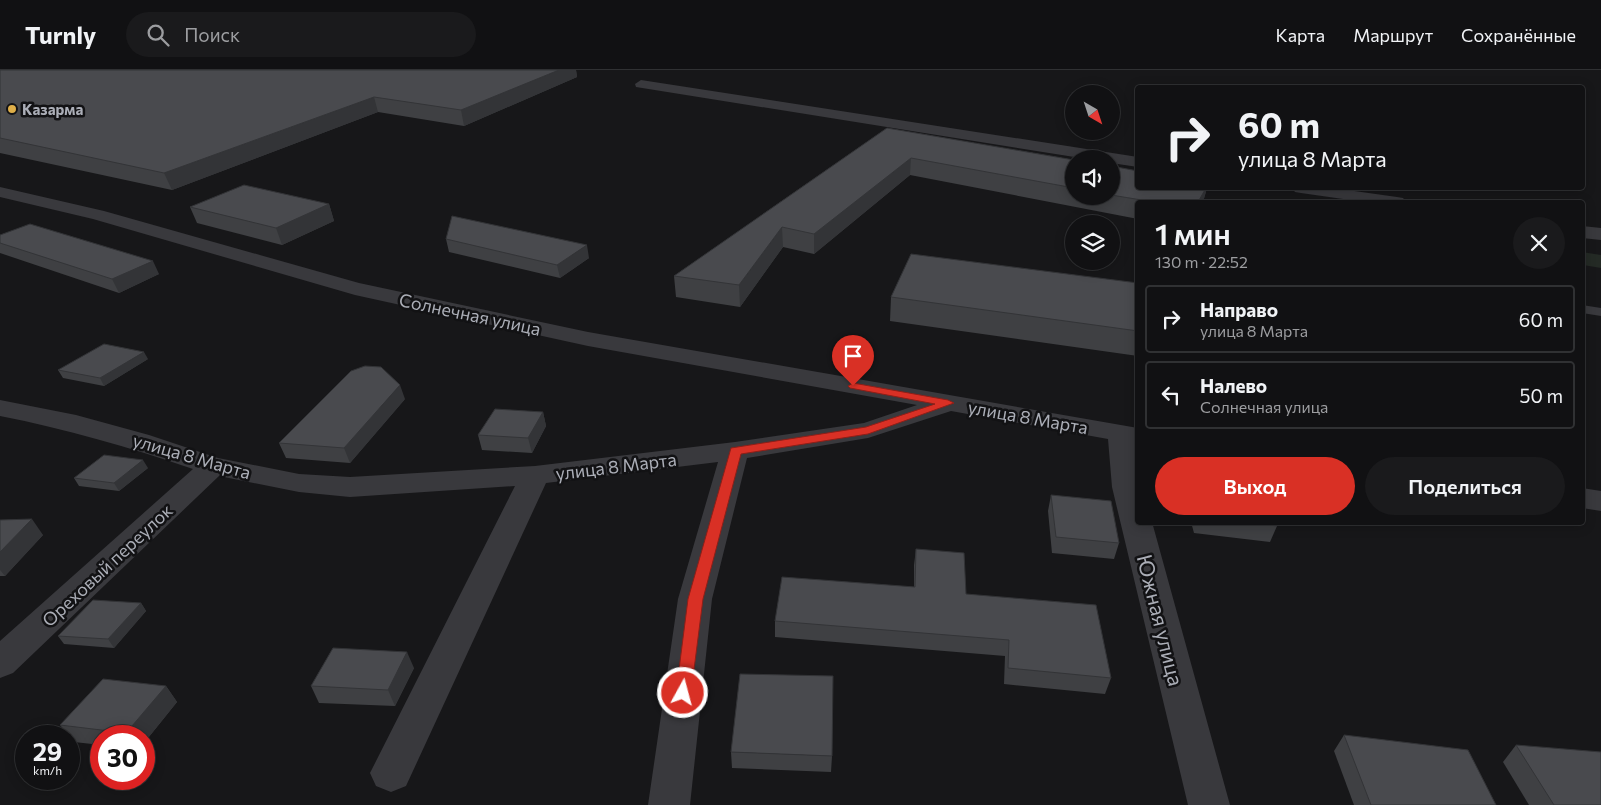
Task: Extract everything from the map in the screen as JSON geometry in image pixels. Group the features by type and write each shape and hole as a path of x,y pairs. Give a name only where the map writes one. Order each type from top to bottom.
{"street":[{"path":"641,84 1135,162"},
{"path":"1315,190 1383,200"},
{"name":"Солнечная улица","path":"0,192 98,215 356,289 588,339 948,403"},
{"path":"1585,232 1601,234"},
{"name":"улица 8 Марта","path":"0,408 67,421 139,441 213,466 299,483 350,487 535,476 736,451 868,430 948,403 1129,435"},
{"name":"Южная улица","path":"1129,435 1127,487 1135,518"},
{"path":"669,805 696,599 736,451"},
{"name":"Ореховый переулок","path":"0,663 213,466"},
{"name":"улица 8 Марта","path":"391,773 535,476"},
{"path":"1585,498 1601,500"},
{"name":"Южная улица","path":"1137,525 1209,805"}],"lane":[{"path":"1585,309 1601,312"}],"shaded area":[{"path":"1585,252 1601,255 1601,268 1585,265"}],"building":[{"path":"0,70 559,70 461,110 374,97 164,173 0,138"},
{"path":"887,128 1065,158 1065,186 911,158 814,234 782,227 739,285 674,276"},
{"path":"1120,168 1135,170 1135,190 1205,190 1199,200 1142,200 1120,196"},
{"path":"244,185 329,204 276,228 190,207"},
{"path":"452,216 587,245 557,265 446,239"},
{"path":"30,224 153,261 112,279 0,243 0,235"},
{"path":"911,254 1135,283 1135,331 891,297"},
{"path":"104,344 144,352 100,378 58,370"},
{"path":"365,366 381,367 400,385 344,448 279,443 351,371"},
{"path":"495,409 543,412 528,438 478,435"},
{"path":"104,455 143,460 114,483 74,478"},
{"path":"1051,495 1111,501 1119,543 1056,537"},
{"path":"32,519 0,552 0,520"},
{"path":"916,549 964,553 966,594 1096,605 1111,678 1008,668 1009,640 775,621 782,577 915,587"},
{"path":"93,600 141,603 108,639 58,636"},
{"path":"333,648 407,652 388,690 311,686"},
{"path":"740,674 833,676 832,756 731,752"},
{"path":"103,679 166,686 133,725 90,725 90,729 80,727 80,725 60,725"},
{"path":"1344,735 1468,750 1496,805 1371,805"},
{"path":"1516,745 1601,752 1601,805 1554,805"}],"place":[{"name":"Казарма","path":"12,109"}],"route":[{"path":"683,693 696,599 736,451 868,430 948,403 853,386"}]}
